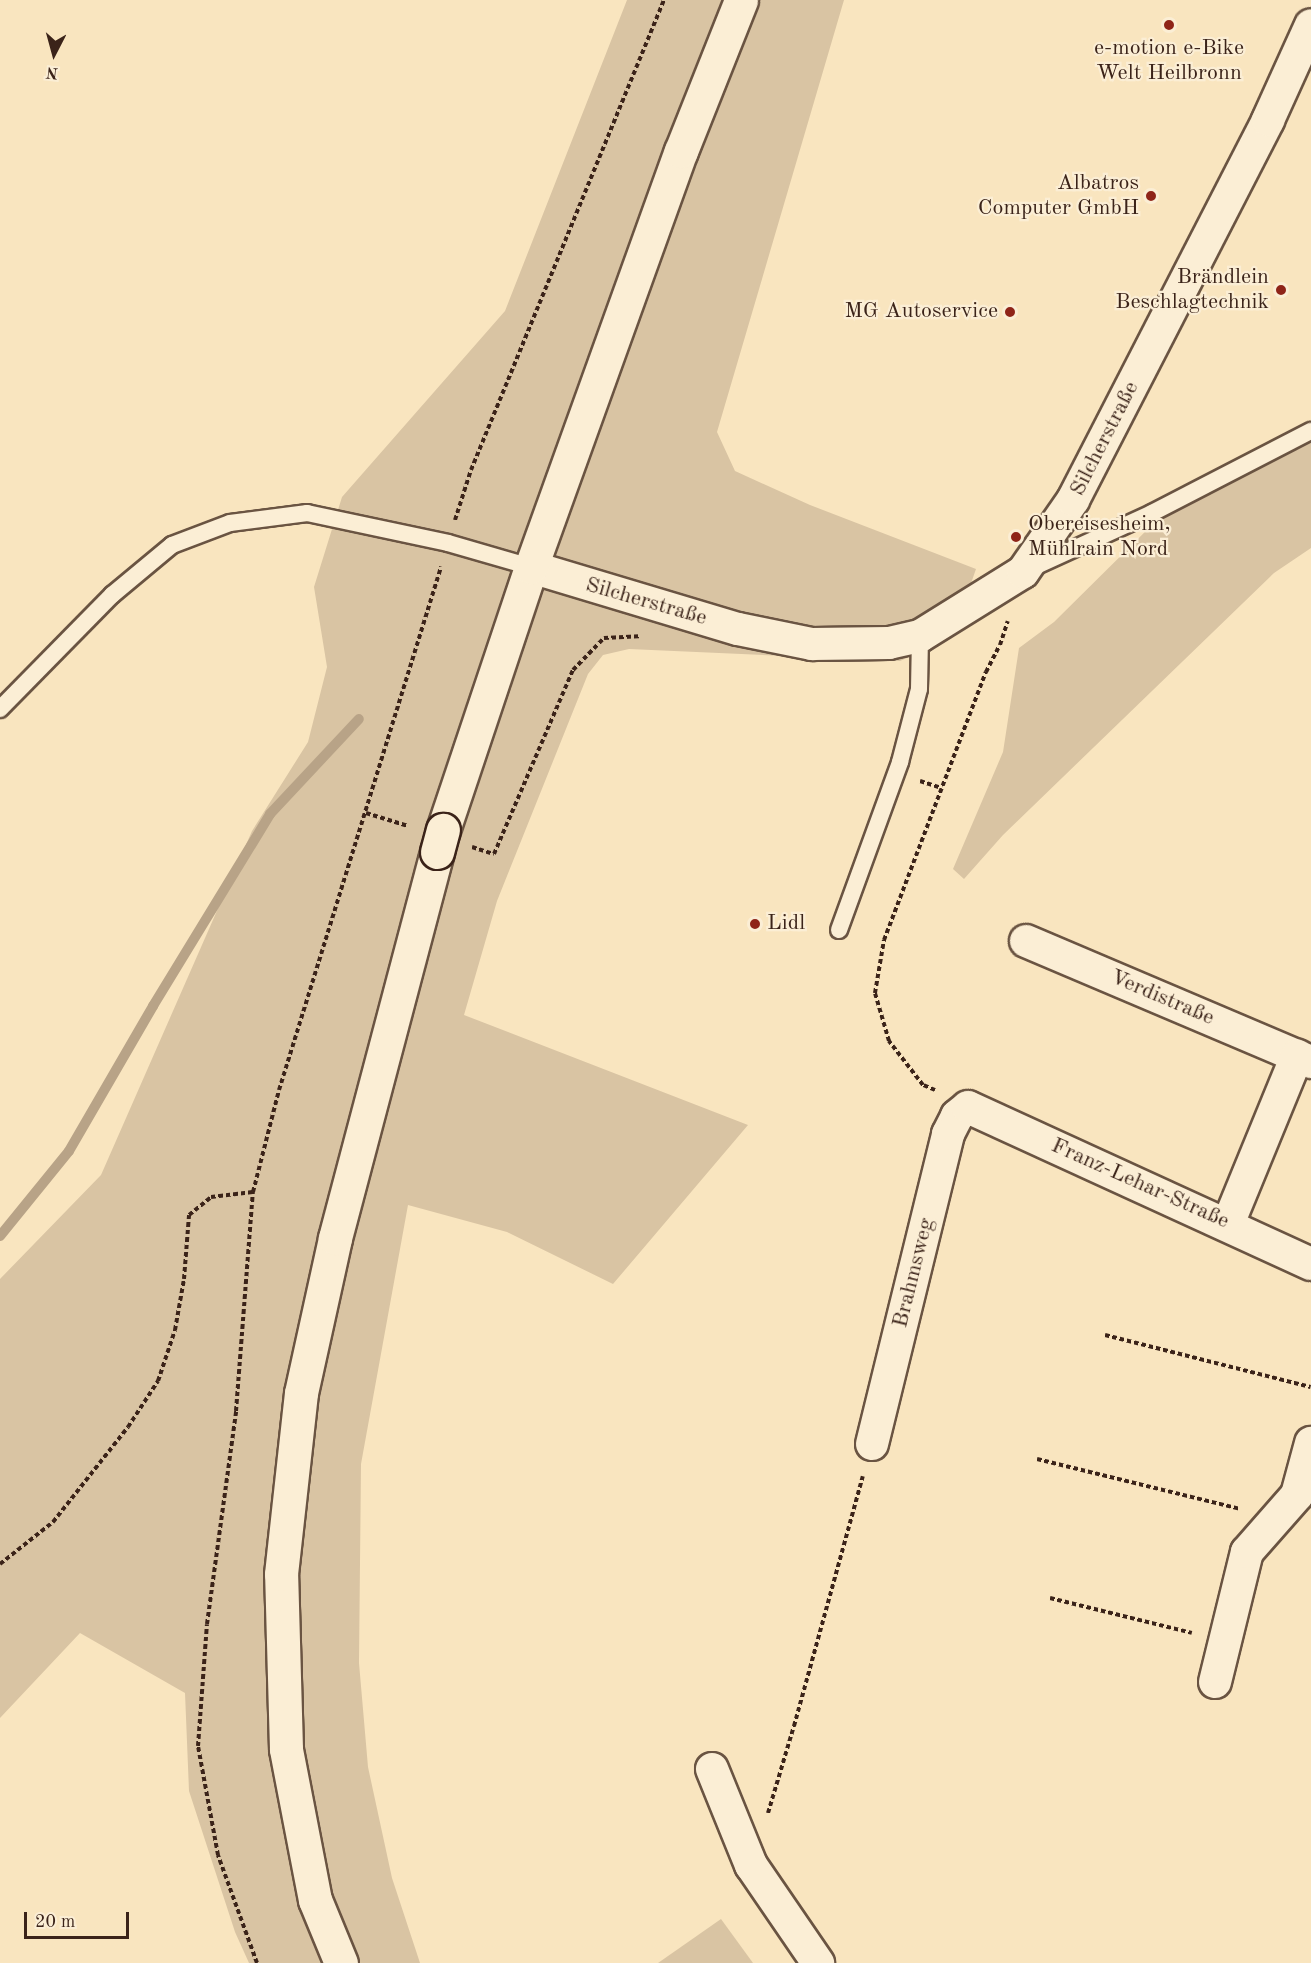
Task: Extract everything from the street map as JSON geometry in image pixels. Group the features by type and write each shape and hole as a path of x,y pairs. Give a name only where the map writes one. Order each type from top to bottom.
{"main road":[{"path":"341,1963 315,1899 286,1749 281,1574 301,1393 335,1238 438,838 531,567 681,151 741,0"}],"street":[{"name":"Silcherstraße","path":"531,567 738,629 812,644 890,643 920,636 1023,572 1079,490 1268,120 1311,25"},
{"name":"Verdistraße","path":"1026,941 1304,1059 1228,1224"},
{"name":"Franz-Lehar-Straße","path":"968,1107 1228,1224 1311,1264"},
{"name":"Brahmsweg","path":"872,1444 948,1134 957,1116 968,1107"},
{"path":"1215,1682 1247,1552 1297,1495 1311,1443"},
{"path":"712,1769 752,1865 818,1963"}],"lane":[{"path":"1023,572 1152,513 1311,431"},
{"path":"0,709 112,595 172,545 230,523 307,513 448,543 531,567"},
{"path":"838,930 900,762 920,689 920,636"}],"path":[{"path":"257,1963 218,1855 198,1746 207,1624 236,1411 253,1192 279,1090 471,470 663,0"},
{"path":"968,1107 924,1085 889,1041 875,993 884,940 986,672 1000,645 1023,572"},
{"path":"366,813 438,838 494,854 573,670 604,638 638,637 664,606"},
{"path":"0,1564 52,1522 128,1427 158,1380 175,1330 184,1279 189,1215 211,1197 253,1192"},
{"path":"1105,1335 1311,1387"},
{"path":"752,1865 794,1726 872,1444"},
{"path":"1037,1459 1277,1518"},
{"path":"1050,1598 1225,1641"}],"shaded area":[{"path":"627,0 844,0 717,432 735,471 810,505 976,569 952,638 900,661 629,649 603,655 588,674 497,901 464,1015 748,1125 613,1284 507,1232 408,1205 361,1464 359,1663 368,1767 392,1878 420,1963 249,1963 235,1932 189,1791 185,1693 80,1633 0,1718 0,1279 101,1175 252,831 308,742 327,667 314,587 342,497 505,311"},
{"path":"1311,439 1311,548 1274,573 1003,835 964,879 953,869 1003,752 1019,648 1054,622 1157,520"},
{"path":"721,1919 753,1963 658,1963"}],"waterway":[{"path":"0,1236 69,1151 153,1006 270,814 359,719"}],"place":[{"name":"e-motion e-Bike Welt Heilbronn","path":"1169,25"},
{"name":"Albatros Computer GmbH","path":"1151,196"},
{"name":"Brändlein Beschlagtechnik","path":"1281,290"},
{"name":"MG Autoservice","path":"1010,312"},
{"name":"Obereisesheim, Mühlrain Nord","path":"1016,537"},
{"name":"Lidl","path":"755,924"}]}
